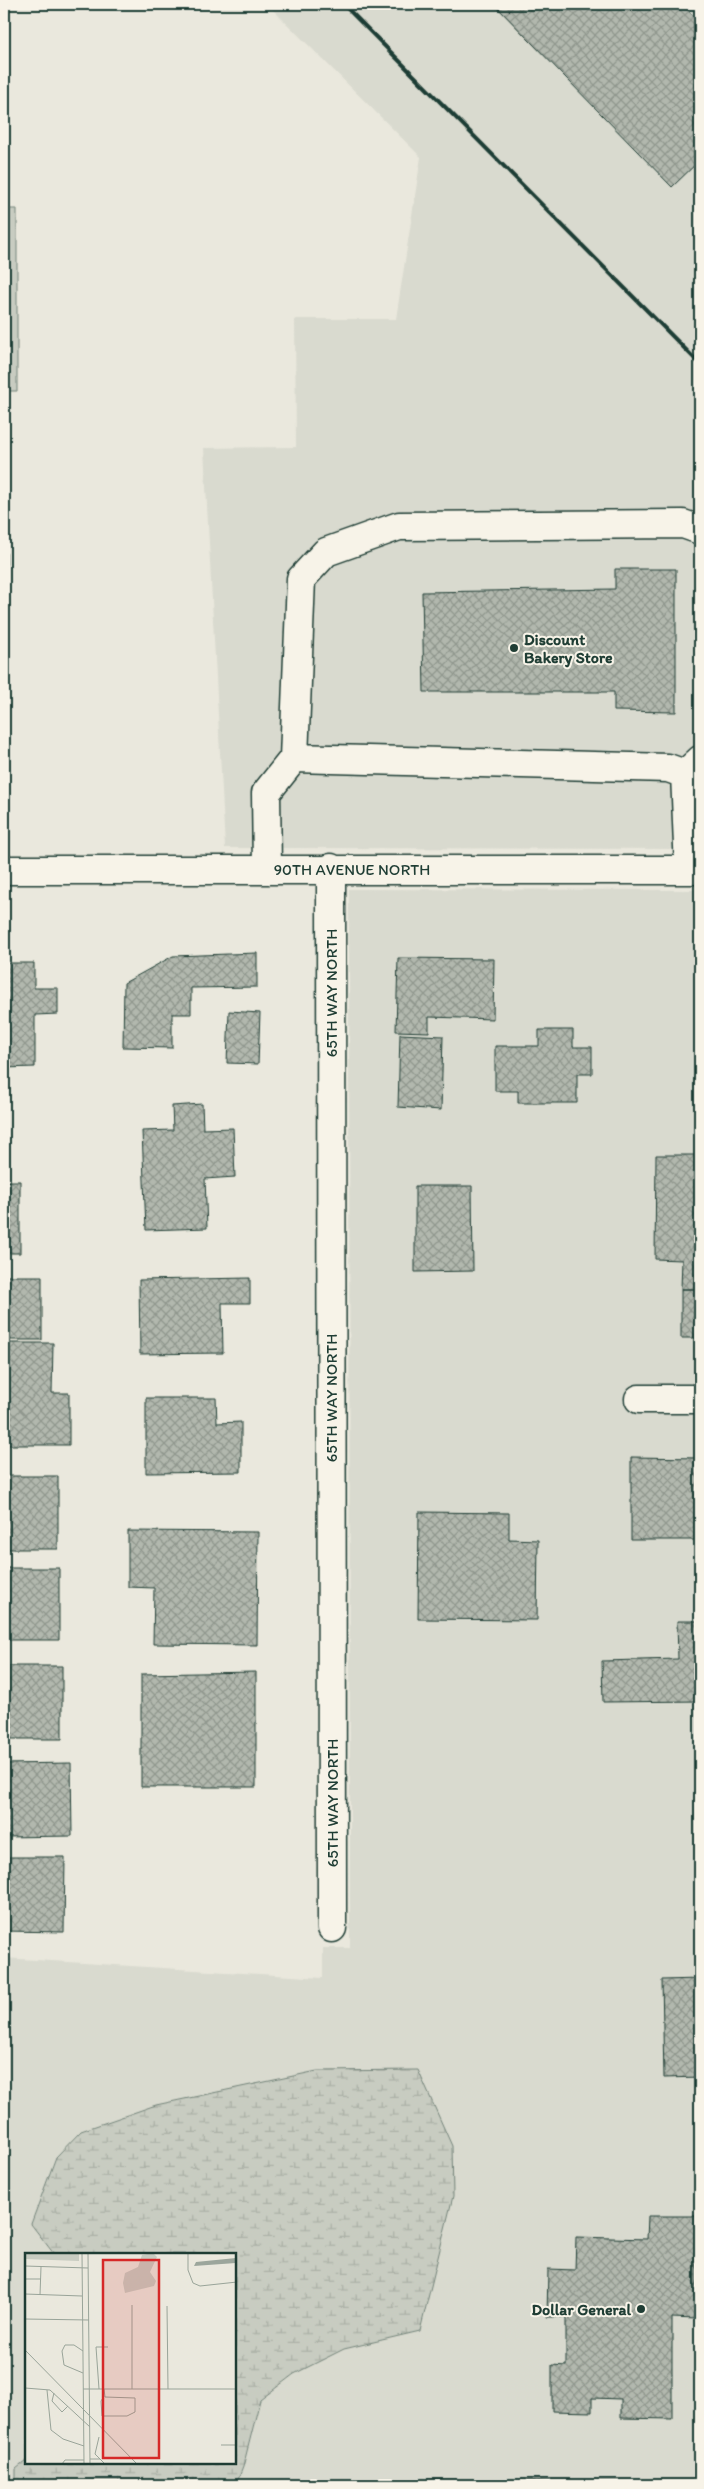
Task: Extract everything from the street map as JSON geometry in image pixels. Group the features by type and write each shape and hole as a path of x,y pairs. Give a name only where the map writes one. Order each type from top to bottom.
{"street":[{"path":"267,868 266,793 294,758 301,580 326,552 399,526 683,524 700,530"},
{"path":"294,758 668,768 693,767 695,870"},
{"name":"90TH AVENUE NORTH","path":"4,870 267,868 695,870"},
{"name":"65TH WAY NORTH","path":"331,868 332,1928"},
{"path":"639,1399 700,1399"}],"shaded area":[{"path":"267,4 700,4 700,849 225,848 204,448 296,447 295,319 396,319 421,157"},
{"path":"349,889 700,890 700,2485 236,2485 243,2467 260,2400 294,2374 344,2349 420,2331 418,2070 317,2071 157,2105 81,2131 56,2157 31,2224 53,2253 25,2253 25,2462 16,2469 16,2485 4,2485 4,1958 323,1978 323,1948 350,1948"}],"green space":[{"path":"4,209 17,209 17,391 4,391"},
{"path":"418,2070 452,2146 453,2196 420,2331 344,2349 294,2374 260,2400 243,2467 236,2485 16,2485 16,2469 25,2462 25,2464 236,2464 236,2253 53,2253 31,2224 56,2157 81,2131 156,2105 317,2071"}],"building":[{"path":"494,4 682,4 700,23 700,160 672,187"},
{"path":"4,534 6,534 7,664 4,664"},
{"path":"615,569 676,569 676,712 614,711 614,692 424,692 422,592 615,589"},
{"path":"257,953 257,987 191,988 191,1014 172,1014 172,1048 123,1047 124,983 173,956"},
{"path":"398,958 494,959 493,1019 429,1017 429,1032 396,1031"},
{"path":"4,963 34,963 34,988 58,988 58,1014 35,1015 35,1067 4,1068"},
{"path":"229,1011 260,1013 258,1064 227,1063"},
{"path":"539,1030 573,1030 573,1047 592,1047 592,1074 577,1074 577,1103 518,1103 518,1091 495,1091 495,1046 539,1046"},
{"path":"400,1034 443,1036 441,1110 398,1107"},
{"path":"202,1104 203,1129 233,1128 235,1177 205,1179 207,1228 146,1230 142,1131 173,1130 172,1106"},
{"path":"656,1155 700,1155 700,1289 681,1289 682,1260 655,1259"},
{"path":"4,1181 20,1181 20,1253 4,1253"},
{"path":"415,1186 472,1186 473,1271 415,1272"},
{"path":"4,1276 42,1276 42,1340 4,1340"},
{"path":"250,1278 250,1303 222,1303 223,1353 140,1354 139,1280"},
{"path":"681,1289 700,1289 700,1338 681,1338"},
{"path":"4,1343 53,1343 52,1393 69,1393 69,1445 4,1445"},
{"path":"146,1398 216,1398 217,1423 241,1422 241,1472 146,1473"},
{"path":"631,1457 700,1458 700,1540 631,1540"},
{"path":"4,1476 58,1476 58,1549 4,1549"},
{"path":"419,1512 509,1513 509,1539 538,1540 537,1620 418,1619"},
{"path":"128,1531 258,1532 257,1645 153,1644 154,1588 128,1587"},
{"path":"4,1568 59,1568 59,1640 4,1640"},
{"path":"677,1621 700,1621 700,1701 603,1702 602,1661 678,1659"},
{"path":"4,1666 62,1666 62,1739 4,1739"},
{"path":"256,1672 256,1787 141,1787 141,1674"},
{"path":"71,1763 72,1836 4,1837 4,1764"},
{"path":"4,1857 65,1857 64,1932 4,1931"},
{"path":"700,1979 700,2077 664,2078 662,1980"},
{"path":"648,2216 696,2216 696,2319 672,2318 672,2419 621,2418 621,2399 592,2398 592,2412 552,2411 552,2365 566,2366 566,2317 547,2317 548,2269 575,2270 576,2237 647,2239"},
{"path":"370,2479 630,2482 630,2485 370,2485"}],"railway":[{"path":"343,4 700,364"}],"place":[{"name":"Discount Bakery Store","path":"514,648"},
{"name":"Dollar General","path":"641,2309"}]}
